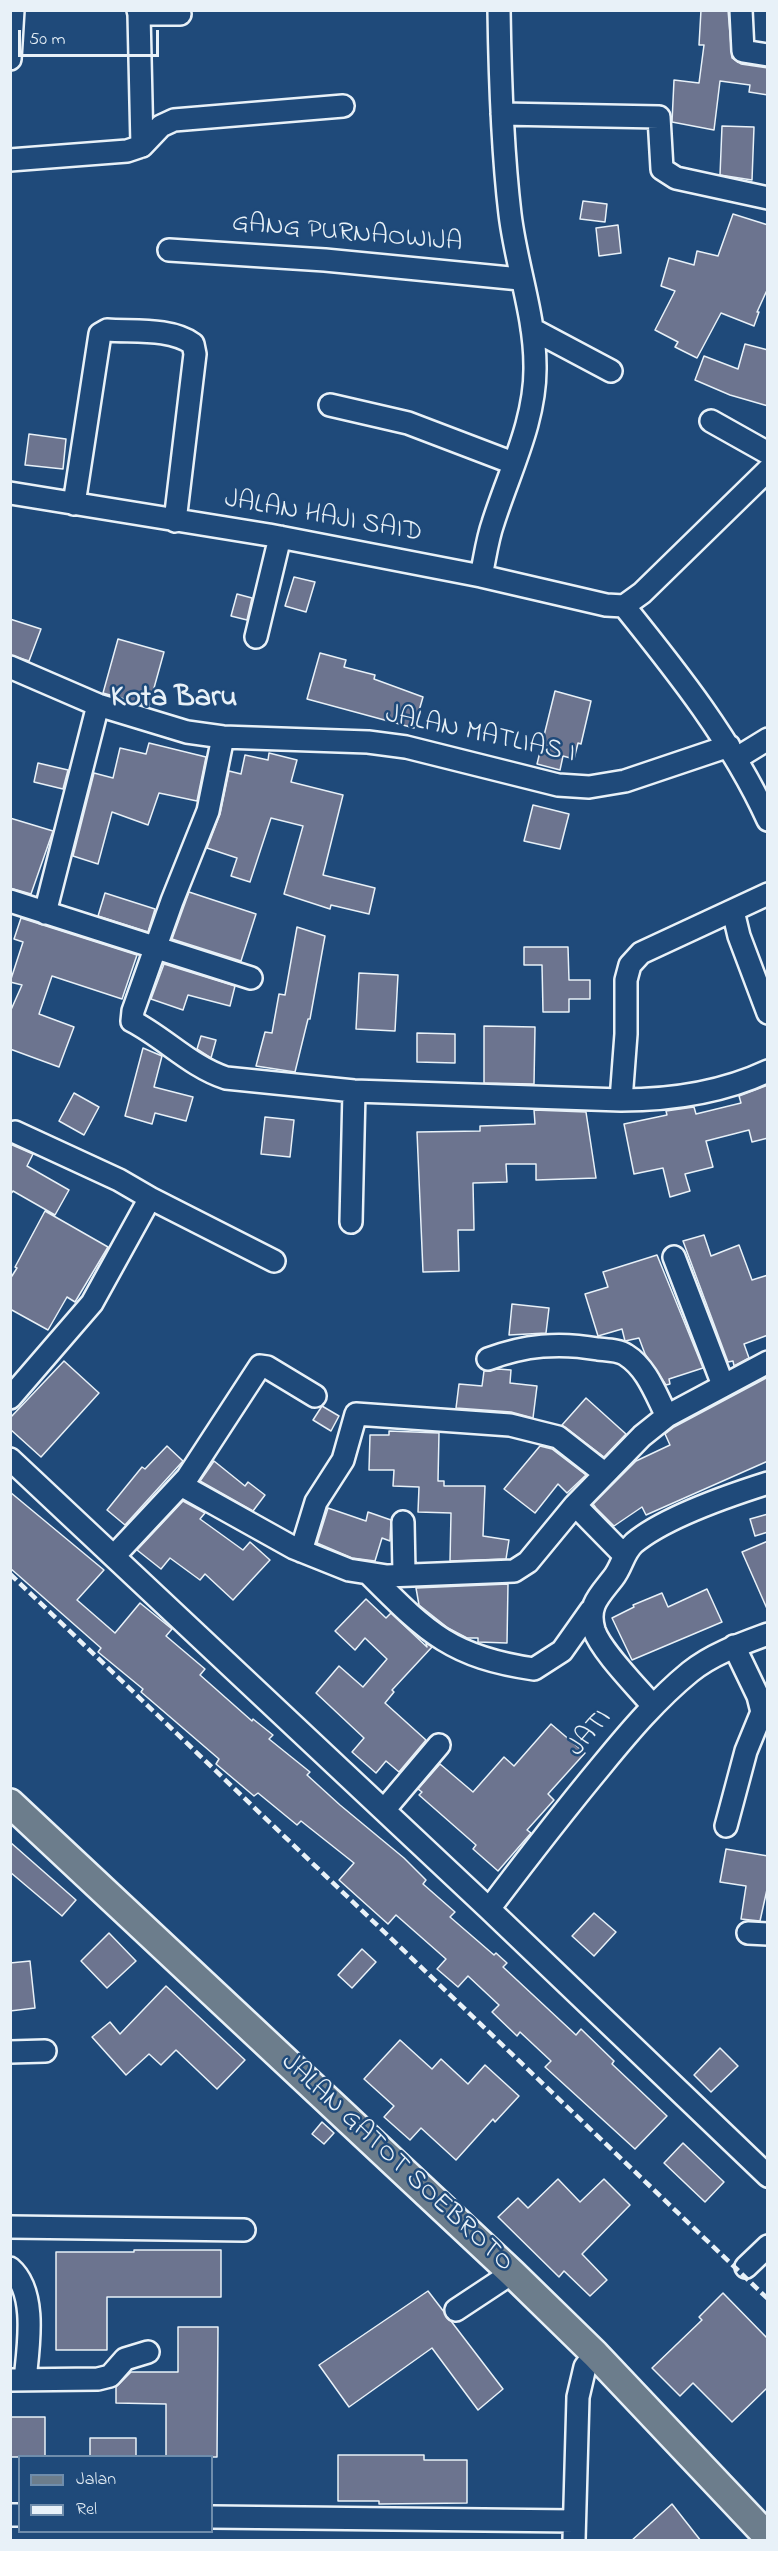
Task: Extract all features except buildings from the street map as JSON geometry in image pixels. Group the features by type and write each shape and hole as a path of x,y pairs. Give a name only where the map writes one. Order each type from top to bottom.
{"main road":[{"name":"JALAN GATOT SOEBROTO","path":"11,1804 512,2273 595,2354 768,2537"}],"street":[{"path":"10,59 13,10"},
{"path":"481,576 492,526 525,435 535,367 532,329 520,279 510,215 502,114 499,10"},
{"path":"741,10 743,51 768,55"},
{"path":"142,146 139,12 180,14"},
{"path":"10,160 127,151 142,146 161,126 174,120 343,106"},
{"path":"502,114 659,117 662,169 676,178 768,198"},
{"name":"GANG PURNAOWIJA","path":"169,250 325,260 520,279"},
{"path":"532,329 611,371"},
{"path":"74,504 100,334 107,330 161,333 184,338 193,344 195,354 175,521"},
{"path":"330,405 408,423 513,463"},
{"path":"711,422 768,453"},
{"path":"765,477 642,593 624,606 667,660 733,752 768,820"},
{"name":"JALAN HAJI SAID","path":"10,493 280,537 481,576 528,589 624,606"},
{"path":"256,637 280,537"},
{"name":"JALAN MATLIAS I","path":"10,667 98,705 163,727 223,737 357,741 406,747 558,785 589,787 625,781 733,752"},
{"path":"45,913 98,705"},
{"path":"223,737 208,811 154,947 132,1021 163,1039 189,1061 225,1078 354,1091 621,1100 658,1100 702,1094 741,1084 768,1071"},
{"path":"733,752 768,740"},
{"path":"621,1100 626,1034 626,980 630,965 641,953 768,894"},
{"path":"10,902 251,978"},
{"path":"733,911 739,936 768,1013"},
{"path":"351,1222 354,1091"},
{"path":"15,1132 119,1180 274,1261"},
{"path":"10,1398 88,1310 150,1198"},
{"path":"674,1257 723,1386"},
{"path":"488,1359 531,1346 552,1345 581,1346 625,1354 644,1372 667,1416"},
{"path":"181,1485 333,1566 387,1576 404,1573 488,1574 514,1571 528,1562 575,1505 642,1436 667,1416 768,1362"},
{"path":"114,1556 181,1485 207,1450 260,1366 267,1367 315,1396"},
{"path":"302,1551 316,1502 343,1460 356,1414 510,1425 558,1437 604,1473"},
{"path":"10,1459 489,1909 768,2176"},
{"path":"369,1574 423,1627 446,1644 498,1664 534,1669 562,1651 591,1610 596,1598 618,1571 624,1555 634,1544 695,1509 768,1483"},
{"path":"575,1505 624,1555"},
{"path":"403,1522 404,1573"},
{"path":"591,1610 595,1632 653,1706"},
{"name":"JATI","path":"489,1909 560,1816 653,1706 691,1671 734,1646 768,1634"},
{"path":"726,1826 746,1751 762,1712 759,1696 734,1646"},
{"path":"384,1810 439,1745"},
{"path":"10,2052 45,2051"},
{"path":"10,2227 244,2230"},
{"path":"746,2267 768,2246"},
{"path":"10,2268 17,2274 27,2300 18,2380 98,2379 110,2376 125,2359 148,2352"},
{"path":"456,2310 512,2273"},
{"path":"213,2517 574,2530 578,2397 585,2367 595,2354"}],"railway":[{"path":"10,1574 768,2299"}],"district":[{"name":"Kota Baru","path":"174,700"}]}
